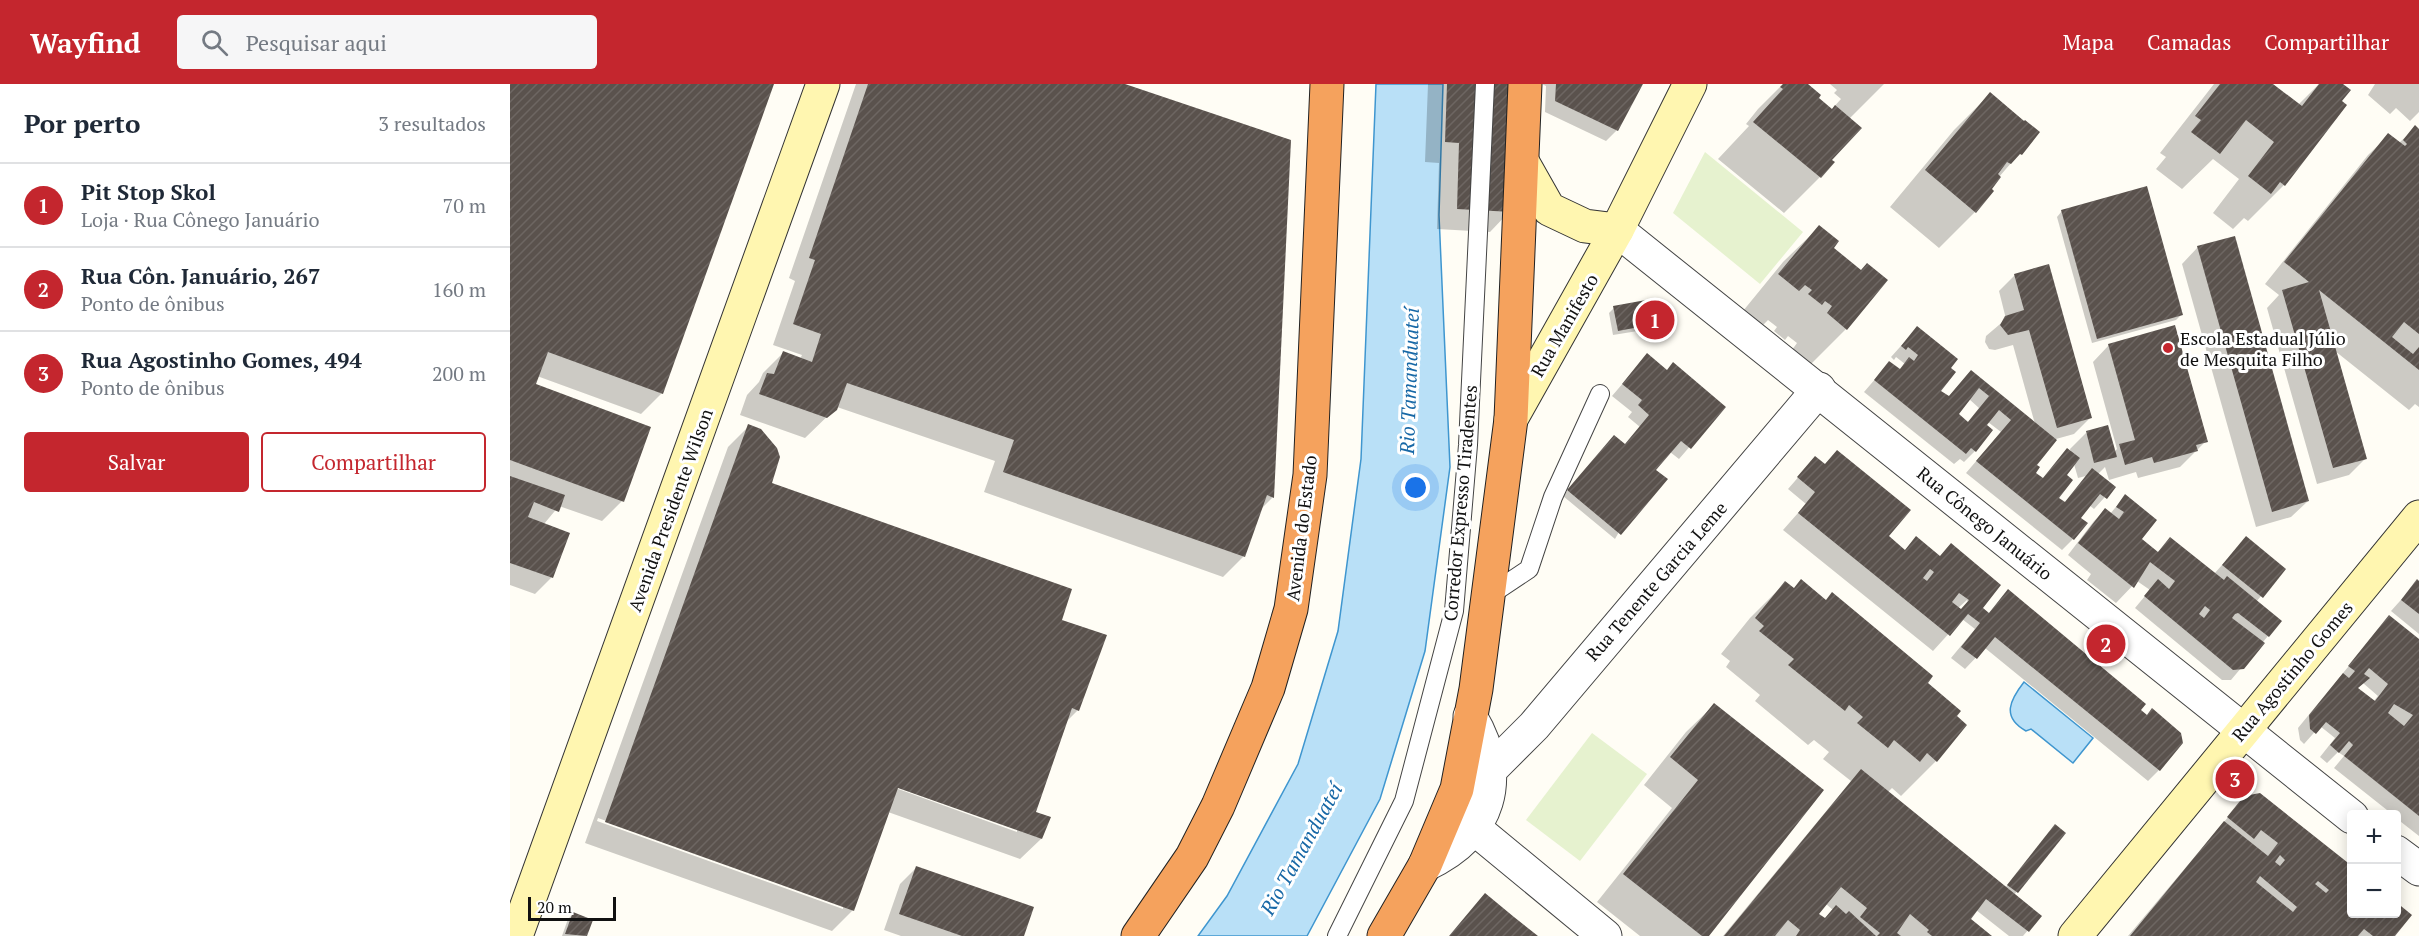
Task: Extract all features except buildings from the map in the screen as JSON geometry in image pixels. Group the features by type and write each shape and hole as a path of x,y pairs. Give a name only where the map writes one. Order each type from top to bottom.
{"highway":[{"name":"Avenida do Estado","path":"1138,936 1192,857 1218,806 1268,688 1291,609 1310,475 1327,84"},
{"path":"1384,936 1425,865 1457,789 1464,760 1490,595 1511,419 1525,84"}],"main road":[{"name":"Avenida Presidente Wilson","path":"516,936 823,84"},
{"name":"Rua Manifesto","path":"1511,419 1617,230 1690,84"},
{"path":"1523,163 1549,209 1585,226 1617,230"},
{"name":"Rua Agostinho Gomes","path":"2075,936 2419,517"}],"street":[{"name":"Rua Cônego Januário","path":"1617,230 1819,389 2347,813"},
{"name":"Rua Tenente Garcia Leme","path":"1490,771 1534,726 1819,389"},
{"path":"1425,865 1446,855 1464,841 1474,828 1487,802 1490,771 1482,735 1470,716"},
{"path":"1474,828 1605,936"},
{"path":"2401,855 2419,869"}],"lane":[{"name":"Corredor Expresso Tiradentes","path":"1337,936 1404,801 1454,611 1468,445 1485,84"},
{"path":"1490,595 1529,568 1553,497 1600,394"}],"green space":[{"path":"1705,152 1803,232 1760,284 1673,213"},
{"path":"1592,733 1647,774 1580,861 1526,820"}],"water":[{"name":"Rio Tamanduateí","path":"1376,84 1443,84 1439,215 1450,467 1425,651 1380,799 1307,936 1198,936 1227,896 1298,764 1338,631 1361,459"},
{"path":"2024,682 2093,738 2073,763 2031,729 2026,731 2013,720 2010,708"}],"place":[{"name":"Pit Stop Skol","path":"1655,320"},
{"name":"Escola Estadual Júlio de Mesquita Filho","path":"2168,348"},
{"name":"Rua Côn. Januário, 267","path":"2106,644"},
{"name":"Rua Agostinho Gomes, 494","path":"2235,779"}]}
